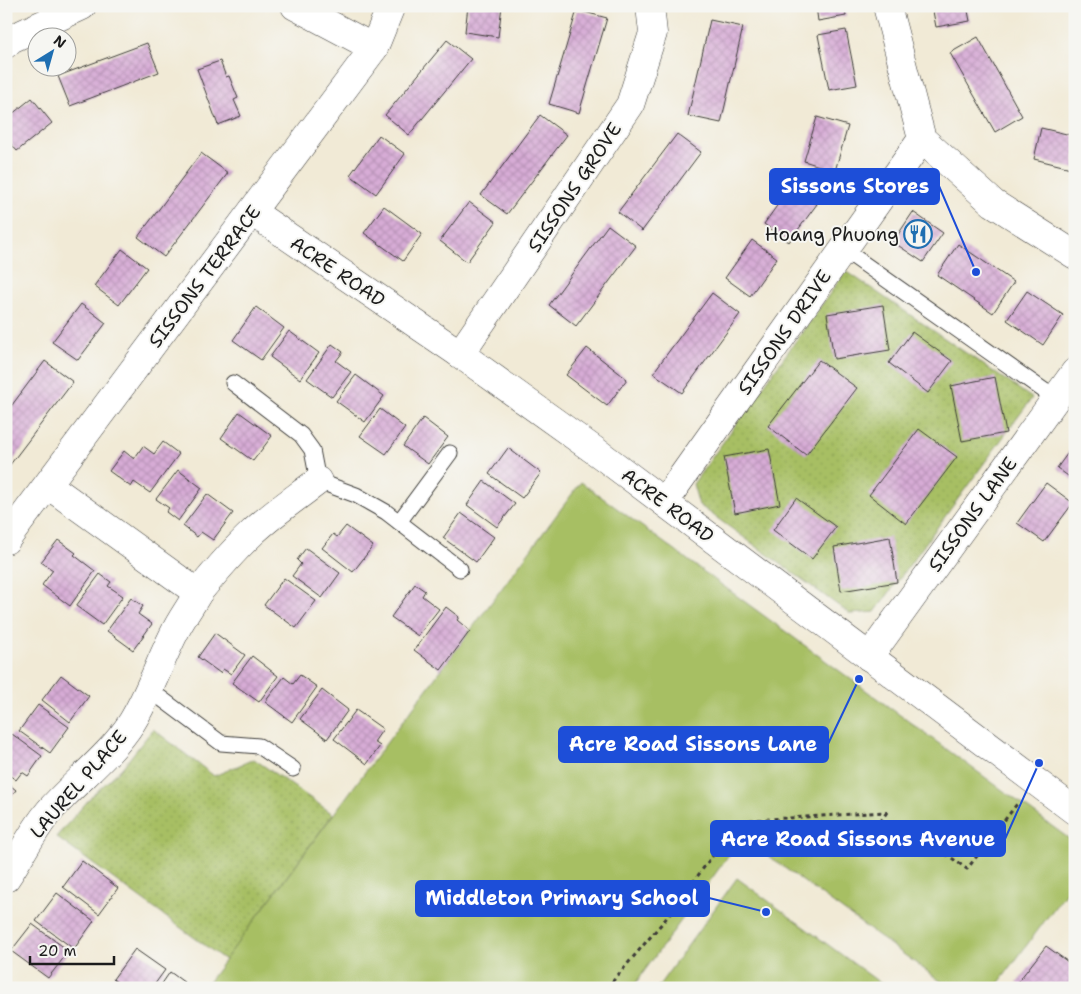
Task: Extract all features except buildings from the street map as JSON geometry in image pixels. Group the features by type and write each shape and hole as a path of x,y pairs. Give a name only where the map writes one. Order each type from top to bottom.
{"street":[{"path":"6,44 11,39 82,6"},
{"path":"295,6 374,48"},
{"name":"SISSONS TERRACE","path":"6,540 374,48 391,6"},
{"name":"SISSONS GROVE","path":"460,354 630,105 653,33 650,6"},
{"path":"887,6 922,139 993,203 1075,256"},
{"name":"SISSONS DRIVE","path":"664,502 922,139"},
{"name":"ACRE ROAD","path":"252,212 460,354 664,502 1075,811"},
{"name":"SISSONS LANE","path":"869,657 1075,372"},
{"name":"LAUREL PLACE","path":"6,878 28,840 50,810 108,752 131,723 150,690 178,626 198,593 220,566 253,532 318,481"},
{"path":"48,485 198,593"}],"lane":[{"path":"843,249 1056,399"},
{"path":"233,383 301,435 312,450 318,481 356,495 386,512 460,569"},
{"path":"399,522 450,453"},
{"path":"150,690 220,742 259,746 293,769"}],"path":[{"path":"606,988 669,915 738,821 887,812 880,822 921,851 928,841 967,869 1035,781"}],"green space":[{"path":"846,271 1032,398 875,612 850,614 699,505 693,484"},
{"path":"581,482 1075,843 1075,880 995,988 950,988 742,837 632,988 204,988"},
{"path":"153,729 214,776 254,759 333,814 225,960 56,837 92,796 122,768"},
{"path":"737,878 887,988 657,988"}],"place":[{"name":"Hoang Phuong","path":"918,234"},
{"name":"Sissons Stores","path":"976,272"},
{"name":"Acre Road Sissons Lane","path":"859,679"},
{"name":"Acre Road Sissons Avenue","path":"1039,763"},
{"name":"Middleton Primary School","path":"766,912"}]}
